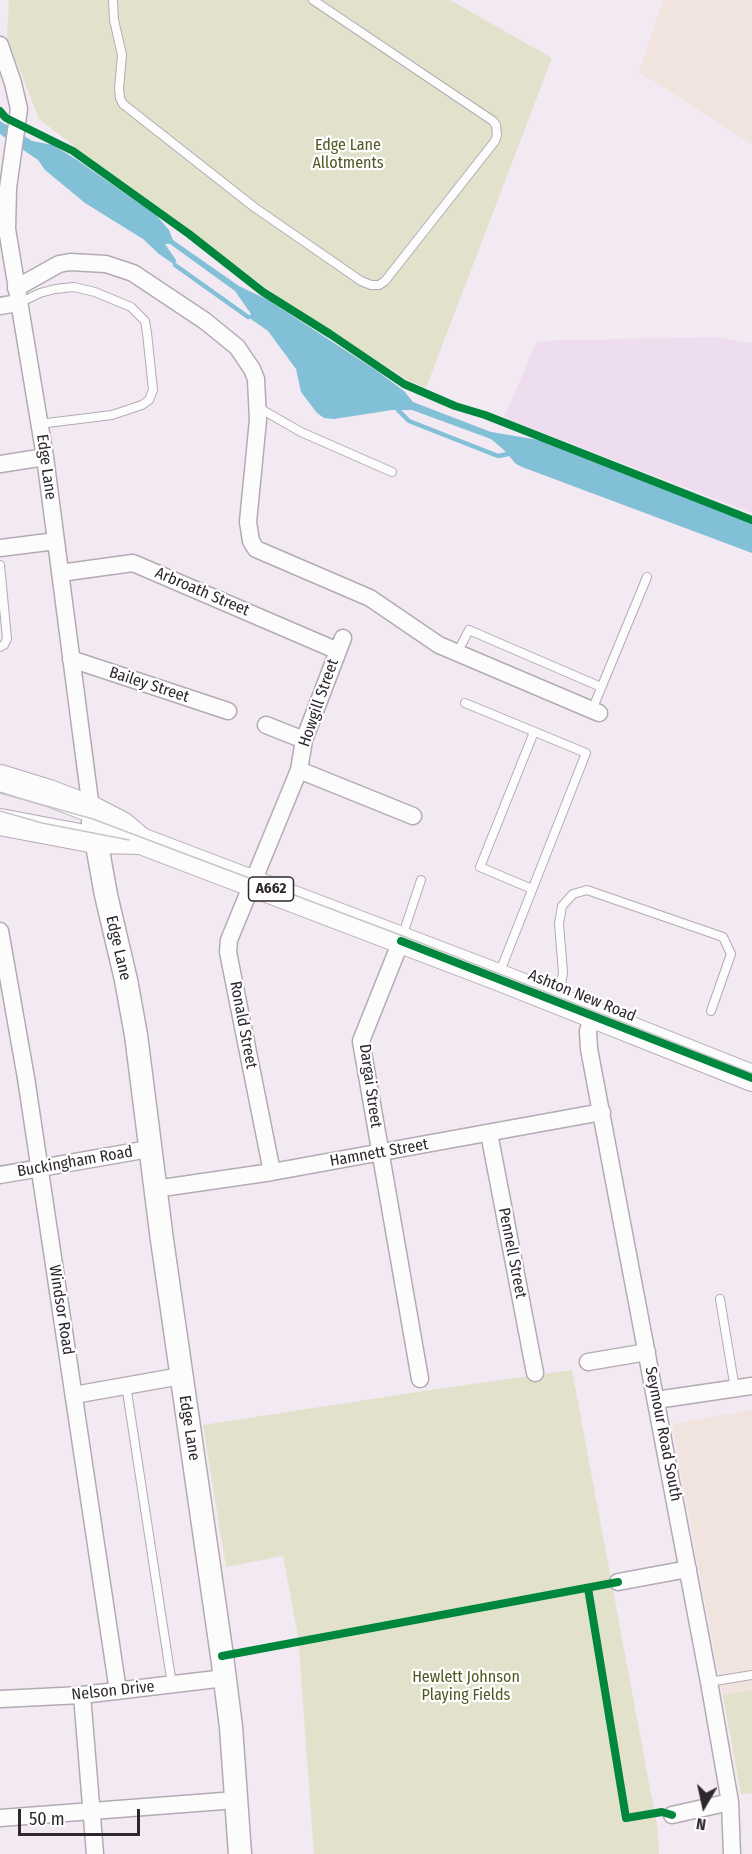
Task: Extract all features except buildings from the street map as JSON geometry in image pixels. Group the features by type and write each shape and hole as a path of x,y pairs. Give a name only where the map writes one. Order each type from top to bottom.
{"main road":[{"name":"A662","path":"0,778 91,809 122,825 141,840"},
{"name":"A662","path":"0,822 95,840 141,840"},
{"name":"Ashton New Road","path":"141,840 498,977 752,1078"}],"street":[{"name":"Edge Lane","path":"0,45 13,83 18,108 13,155 4,188 7,229 45,457 95,840 134,1024 149,1149 225,1678 240,1854"},
{"path":"0,306 48,269 70,262 106,264 133,273 206,321 237,347 256,379 259,408 248,522 251,541 256,549 370,598 439,645 595,711"},
{"path":"0,464 45,457"},
{"path":"0,548 56,541"},
{"name":"Arbroath Street","path":"60,573 133,563 340,644"},
{"name":"Howgill Street","path":"252,882 298,770 304,740 340,644"},
{"name":"Bailey Street","path":"71,659 228,711"},
{"path":"266,724 304,740"},
{"path":"298,770 413,816"},
{"name":"Ronald Street","path":"252,882 229,940 228,952 272,1172"},
{"name":"Windsor Road","path":"0,931 40,1168 118,1691"},
{"name":"Dargai Street","path":"401,940 361,1041 420,1379"},
{"name":"Seymour Road South","path":"592,1015 588,1031 589,1049 709,1682 730,1802 732,1854"},
{"name":"Hamnett Street","path":"155,1189 272,1172 602,1112"},
{"name":"Pennell Street","path":"489,1133 535,1373"},
{"name":"Buckingham Road","path":"0,1175 149,1149"},
{"path":"588,1362 647,1352"},
{"path":"74,1395 181,1376"},
{"path":"656,1400 752,1386"},
{"path":"618,1582 688,1569"},
{"name":"Nelson Drive","path":"0,1699 82,1695 225,1678"},
{"path":"82,1695 95,1854"},
{"path":"0,1818 236,1800"},
{"path":"672,1815 730,1802"}],"lane":[{"path":"113,0 114,20 122,56 119,88 123,104 255,207 361,281 371,285 380,285 495,141 496,125 313,0"},
{"path":"17,295 74,287 95,292 131,307 145,321 153,390 152,395 142,405 112,415 39,424"},
{"path":"259,408 301,432 392,472"},
{"path":"0,565 7,639 0,647"},
{"path":"595,711 601,687 647,577"},
{"path":"457,653 469,630 601,687"},
{"path":"465,703 586,753 498,977"},
{"path":"532,889 480,867 534,732"},
{"path":"401,940 421,880"},
{"path":"559,1002 563,972 559,924 562,906 573,894 587,890 723,937 731,954 711,1011"},
{"path":"720,1299 735,1389"},
{"path":"126,1385 172,1685"},
{"path":"709,1682 752,1675"}],"shaded area":[{"path":"663,0 752,0 752,144 639,72"},
{"path":"716,337 752,343 752,513 504,418 537,341"},
{"path":"752,1410 752,1793 741,1794 672,1424"}],"green space":[{"name":"Edge Lane Allotments","path":"9,0 450,0 552,58 426,388 410,381 309,319 106,171 39,119 7,37"},
{"name":"Hewlett Johnson Playing Fields","path":"572,1370 658,1831 659,1854 314,1854 298,1636 283,1556 226,1567 203,1425"},
{"path":"752,1690 752,1793 741,1794 723,1695"}],"water":[{"path":"0,121 32,141 53,145 77,160 156,215 169,230 173,240 239,286 268,300 377,371 404,391 413,402 491,432 539,440 752,524 752,553 522,467 491,439 412,410 392,410 334,419 324,418 317,413 301,392 296,369 268,331 248,317 251,314 235,291 170,244 165,244 176,260 175,265 143,239 85,203 45,170 38,160 0,134"}],"waterway":[{"path":"175,265 248,317"},
{"path":"398,410 409,421 498,456 508,454"}],"tram line":[{"path":"0,793 93,819 403,936 752,1073"},
{"path":"0,811 42,823 129,840"}],"cycle path":[{"path":"0,111 6,118 73,151 189,234 263,292 404,384 455,406 485,415 752,520"},
{"path":"401,941 752,1078"},
{"path":"222,1656 618,1582"},
{"path":"588,1588 626,1818 662,1812 672,1815"}]}
